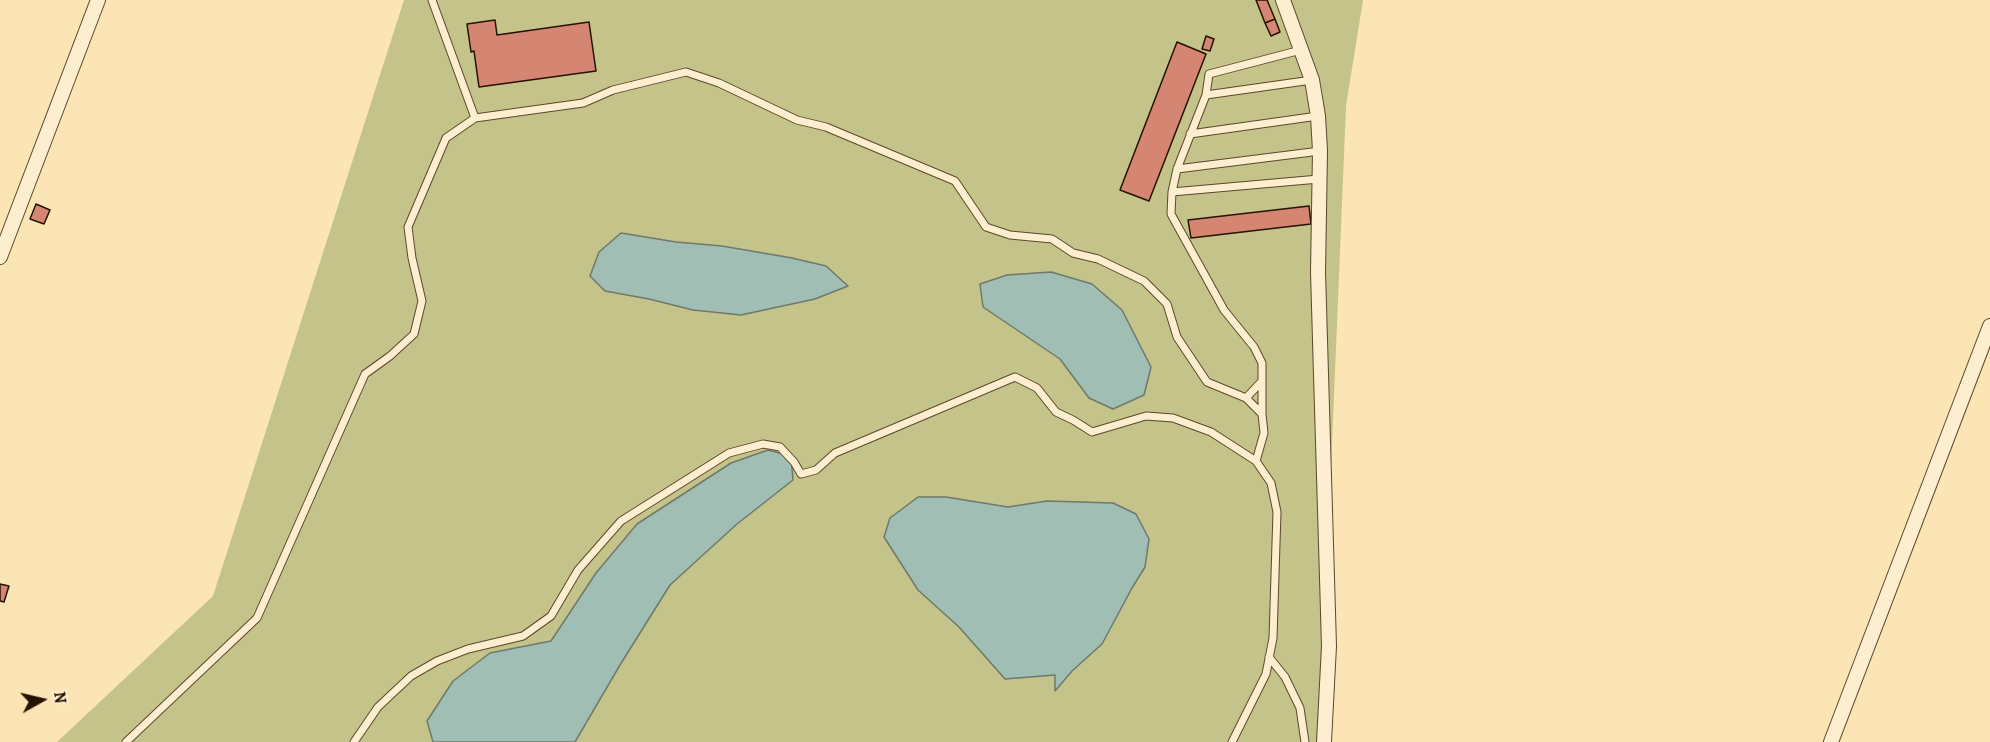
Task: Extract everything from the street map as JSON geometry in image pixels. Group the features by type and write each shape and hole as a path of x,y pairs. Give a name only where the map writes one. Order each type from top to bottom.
{"street":[{"path":"0,257 98,0"},
{"path":"1283,0 1312,80 1318,116 1320,151 1318,272 1329,646 1324,742"},
{"path":"1831,742 1990,326"}],"lane":[{"path":"432,0 475,118"},
{"path":"1256,461 1264,433 1262,363 1254,347 1224,310 1171,214 1172,192 1177,169 1206,95 1209,74 1301,50"},
{"path":"126,742 257,618 365,374 390,356 414,334 422,302 412,258 408,226 446,138 475,118 583,103 613,90 686,72 719,83 797,120 826,127 955,181 986,227 1010,235 1052,239 1074,253 1098,260 1144,281 1167,304 1177,337 1207,382 1246,398 1262,414"},
{"path":"1206,95 1312,80"},
{"path":"1190,134 1318,116"},
{"path":"1177,169 1320,151"},
{"path":"1172,192 1319,179"},
{"path":"354,742 378,707 411,676 437,661 468,649 523,636 551,616 578,570 621,521 729,453 763,444 780,447 794,462 801,474 816,470 835,453 1015,376 1037,387 1056,412 1092,432 1146,416 1173,418 1211,432 1256,461 1271,483 1277,512 1273,638 1266,674 1232,742"},
{"path":"1246,398 1262,381"},
{"path":"1269,657 1285,677 1300,708 1305,742"}],"shaded area":[{"path":"404,0 1363,0 1346,106 1323,661 1324,742 57,742 213,596"}],"water":[{"path":"621,233 792,258 826,266 848,286 815,299 741,315 693,310 605,291 590,276 599,252"},
{"path":"1051,272 1092,284 1122,310 1151,367 1144,395 1113,409 1089,398 1060,359 983,307 980,284 1007,275"},
{"path":"768,450 791,456 793,480 737,524 670,585 575,742 433,742 427,721 453,681 490,653 551,641 596,573 637,524 731,463"},
{"path":"918,497 946,497 1008,507 1047,501 1113,503 1136,514 1149,539 1145,567 1102,644 1072,671 1055,691 1055,675 1005,679 959,627 918,590 884,537 890,518"}],"building":[{"path":"1256,0 1267,0 1275,19 1265,23"},
{"path":"1275,19 1280,32 1271,36 1265,23"},
{"path":"495,20 497,35 589,22 596,71 479,87 474,51 471,52 467,24"},
{"path":"1206,36 1214,39 1210,51 1202,49"},
{"path":"1177,42 1206,54 1149,201 1120,190"},
{"path":"36,204 50,210 44,224 30,219"},
{"path":"1309,206 1311,224 1191,238 1188,220"},
{"path":"0,584 9,586 4,602 0,601"}]}
